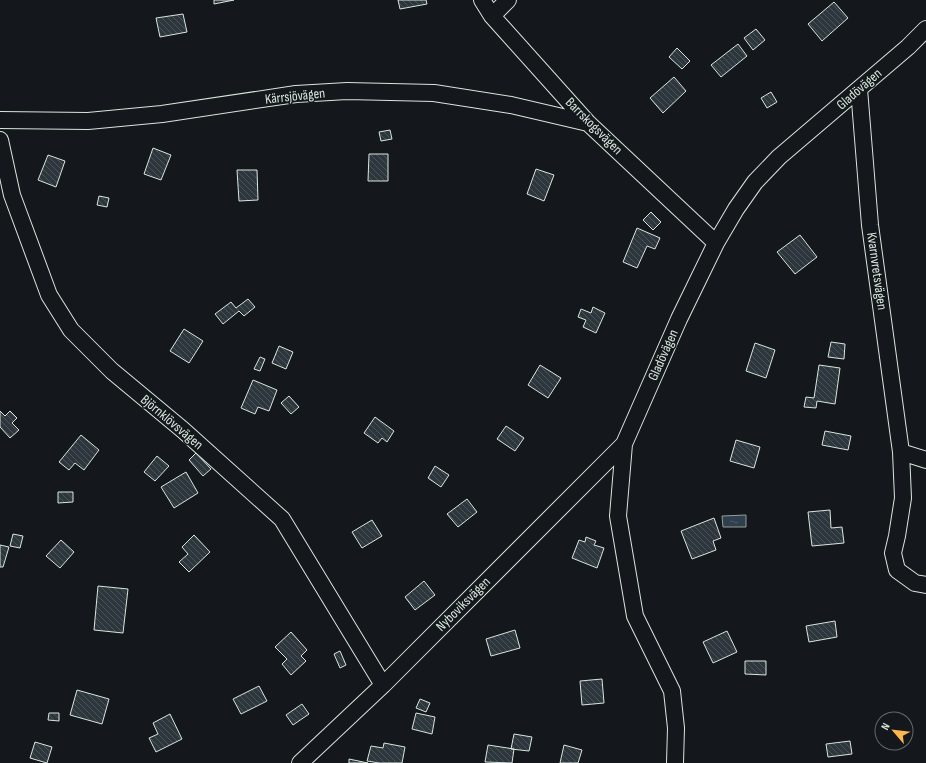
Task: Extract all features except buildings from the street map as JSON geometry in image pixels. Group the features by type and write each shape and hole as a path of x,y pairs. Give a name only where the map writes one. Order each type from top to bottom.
{"street":[{"name":"Barrskogsvägen","path":"482,0 492,16 588,123 716,243"},
{"path":"492,16 508,0"},
{"name":"Gladövägen","path":"675,763 676,728 672,691 636,616 618,516 624,444 679,319 716,243 736,209 755,182 779,157 908,47 926,29"},
{"name":"Kvarnvretsvägen","path":"858,89 870,225 902,452 903,498 898,536 893,553 897,570 915,583 926,585"},
{"name":"Kärrsjövägen","path":"0,120 88,121 162,114 296,94 347,91 434,93 512,105 588,123"},
{"name":"Björnklövsvägen","path":"0,140 12,195 49,295 71,330 112,371 183,430 282,519 383,685"},
{"name":"Nyboviksvägen","path":"300,763 383,685 624,444"},
{"path":"902,452 926,460"}],"water":[{"path":"746,515 746,527 723,527 722,516"}]}
